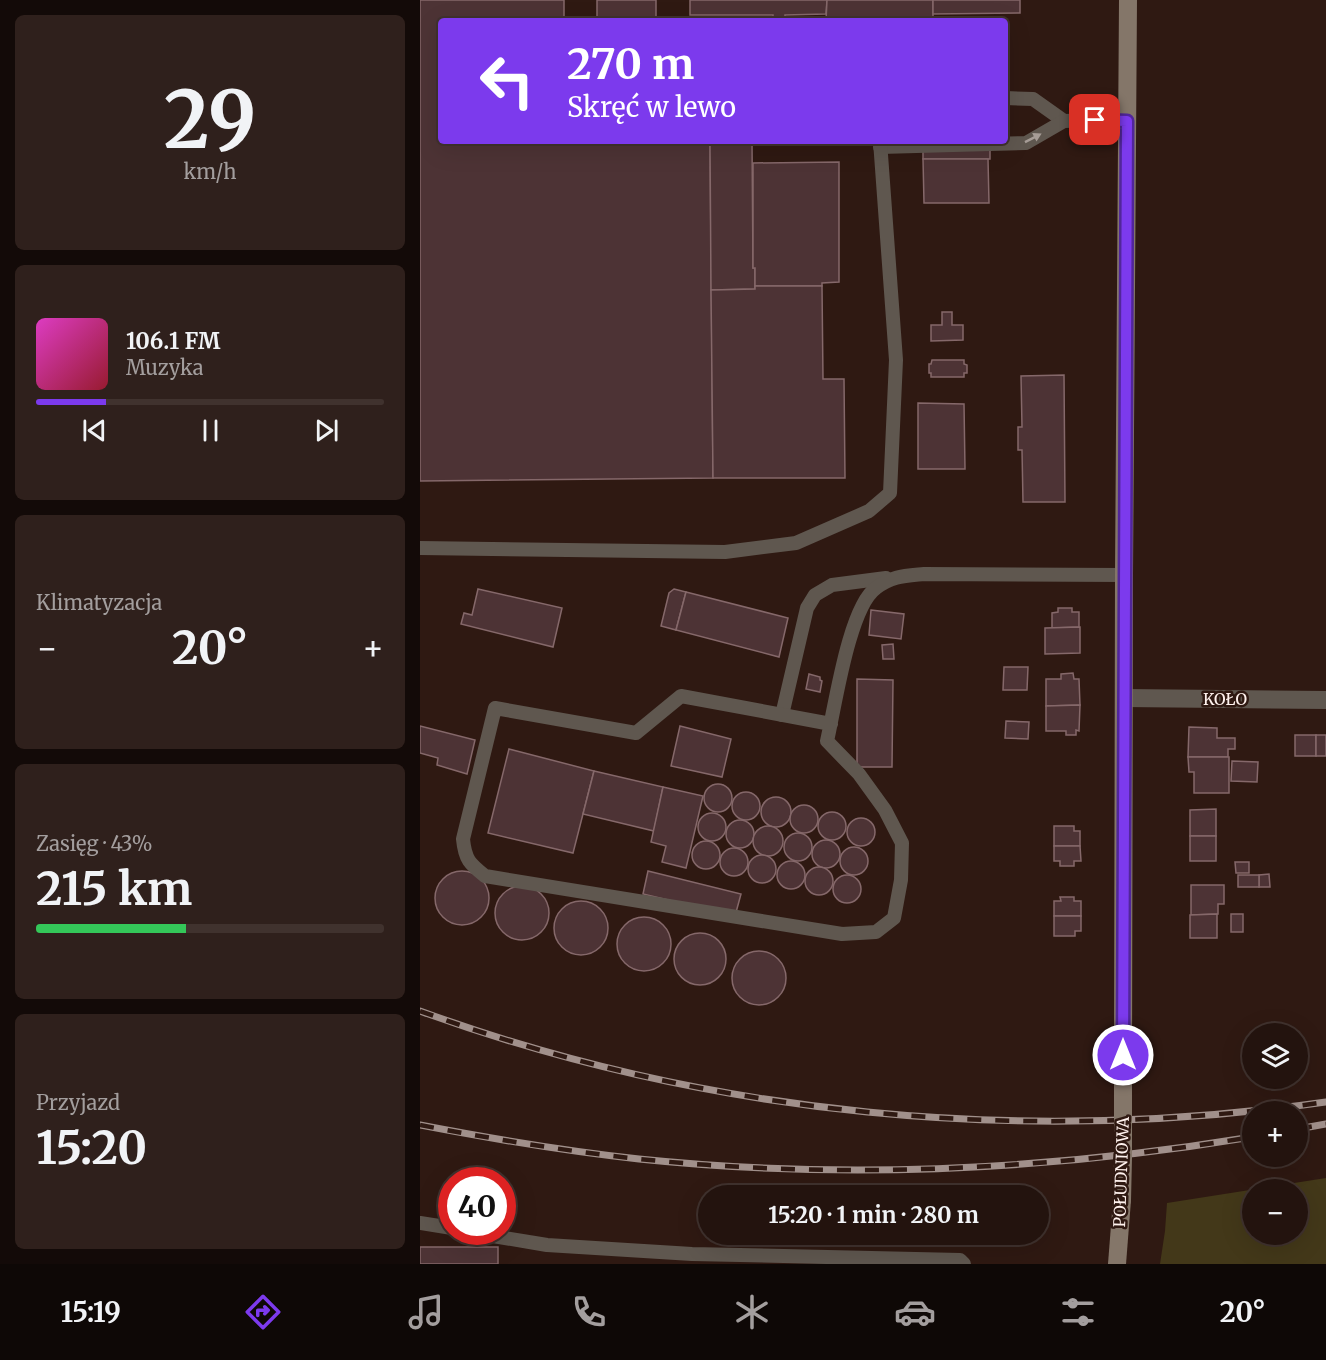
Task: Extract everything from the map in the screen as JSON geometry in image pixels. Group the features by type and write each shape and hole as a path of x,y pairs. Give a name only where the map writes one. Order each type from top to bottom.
{"street":[{"name":"POŁUDNIOWA","path":"1117,1264 1123,1158 1128,0"},
{"name":"KOŁO","path":"1124,698 1326,700"}],"lane":[{"path":"1008,98 1033,99 1064,121"},
{"path":"1008,143 1026,143 1064,121 1127,121"},
{"path":"420,548 725,552 796,543 869,511 890,493 896,360 880,144"},
{"path":"782,715 807,608 815,595 832,585 924,574 1124,575"},
{"path":"831,724 681,696 636,733 495,708 463,839 464,852 470,864 485,876 842,934 876,932 894,918 901,880 902,843 885,810 859,774 827,741 831,724 851,632 860,608 873,589 893,577"},
{"path":"420,1223 438,1226"},
{"path":"516,1240 547,1245 692,1254 960,1260 964,1264"}],"shaded area":[{"path":"1326,1178 1326,1264 1160,1264 1167,1203 1242,1191 1242,1245 1308,1245 1308,1181"}],"building":[{"path":"420,0 564,0 564,18 438,18 438,144 710,144 713,478 420,481"},
{"path":"597,0 656,0 656,18 597,18"},
{"path":"690,0 827,0 826,14 785,15 785,18 773,18 773,15 690,15"},
{"path":"827,0 933,0 933,18 826,18"},
{"path":"933,0 1020,0 1020,13 933,14"},
{"path":"710,144 752,144 755,289 711,290"},
{"path":"923,144 990,144 990,159 923,159"},
{"path":"923,159 988,159 989,203 924,203"},
{"path":"839,162 839,282 822,283 822,286 755,286 753,163"},
{"path":"755,286 822,286 823,379 844,379 845,478 713,478 711,290 755,289"},
{"path":"942,312 952,312 952,325 963,325 963,340 931,341 931,325 942,325"},
{"path":"932,360 964,360 967,373 964,373 964,377 931,377 929,364"},
{"path":"1064,375 1065,502 1023,502 1022,450 1018,450 1018,427 1022,427 1021,376"},
{"path":"918,403 964,404 965,469 918,469"},
{"path":"478,589 562,608 553,647 461,624 464,613 472,615"},
{"path":"674,589 686,592 676,630 661,626 669,593"},
{"path":"686,592 788,618 779,657 676,630"},
{"path":"1058,608 1072,608 1072,612 1079,612 1079,627 1052,628 1052,613 1058,612"},
{"path":"871,610 904,614 901,639 869,635"},
{"path":"1080,627 1080,653 1045,654 1045,628"},
{"path":"893,644 894,659 883,659 882,645"},
{"path":"1004,667 1028,667 1027,690 1003,690"},
{"path":"1073,673 1074,679 1079,679 1080,705 1046,706 1046,679 1061,679 1061,674"},
{"path":"809,674 820,677 822,681 820,692 806,689"},
{"path":"857,679 893,680 892,767 857,767"},
{"path":"1080,705 1079,731 1076,730 1076,735 1066,735 1066,731 1046,731 1046,706"},
{"path":"1006,721 1029,722 1028,739 1005,738"},
{"path":"420,726 475,740 467,774 437,765 438,758 420,753"},
{"path":"680,726 731,739 722,777 671,766"},
{"path":"1189,727 1217,728 1217,738 1235,738 1235,749 1228,749 1228,757 1188,757"},
{"path":"1295,735 1316,735 1316,756 1295,756"},
{"path":"1316,735 1326,735 1326,756 1316,756"},
{"path":"509,749 594,771 573,853 488,833"},
{"path":"1188,757 1229,757 1229,793 1194,793 1194,772 1189,772"},
{"path":"1232,761 1258,762 1257,782 1231,781"},
{"path":"594,771 663,787 654,831 583,814"},
{"path":"718,784 728,788 732,798 728,808 718,812 708,808 704,798 708,788"},
{"path":"663,787 703,796 686,868 662,862 666,846 651,842"},
{"path":"746,792 756,796 760,806 756,816 746,820 736,816 732,806 736,796"},
{"path":"776,797 786,802 791,812 786,822 776,827 766,822 761,812 766,802"},
{"path":"804,805 814,809 818,819 814,829 804,833 794,829 790,819 794,809"},
{"path":"1216,809 1216,836 1190,836 1190,810"},
{"path":"832,812 842,816 846,826 842,836 832,840 822,836 818,826 822,816"},
{"path":"712,813 722,817 726,827 722,837 712,841 702,837 698,827 702,817"},
{"path":"861,818 871,822 875,832 871,842 861,846 851,842 847,832 851,822"},
{"path":"740,820 750,824 754,834 750,844 740,848 730,844 726,834 730,824"},
{"path":"768,826 774,827 782,835 782,847 774,855 768,856 762,855 754,847 753,841 754,835 762,827"},
{"path":"1054,826 1074,826 1074,831 1080,831 1080,846 1054,846"},
{"path":"798,833 808,837 812,847 808,857 798,861 788,857 784,847 788,837"},
{"path":"1190,836 1216,836 1216,861 1190,861"},
{"path":"826,840 836,844 840,854 836,864 826,868 816,864 812,854 816,844"},
{"path":"706,841 716,845 720,855 716,865 706,869 696,865 692,855 696,845"},
{"path":"1054,846 1080,846 1081,861 1074,861 1074,866 1060,866 1060,861 1054,861"},
{"path":"854,847 864,851 868,861 864,871 854,875 844,871 840,861 844,851"},
{"path":"734,848 744,852 748,862 744,872 734,876 724,872 720,862 724,852"},
{"path":"762,855 772,859 776,869 772,879 762,883 752,879 748,869 752,859"},
{"path":"791,861 801,865 805,875 801,885 791,889 781,885 777,875 781,865"},
{"path":"1235,862 1249,862 1249,873 1236,873"},
{"path":"819,867 829,871 833,881 829,891 819,895 809,891 805,881 809,871"},
{"path":"457,871 467,871 477,875 485,883 489,898 485,913 477,921 467,925 457,925 447,921 439,913 435,903 435,893 439,883 447,875"},
{"path":"648,871 741,894 735,916 643,894"},
{"path":"1269,874 1270,887 1259,887 1259,875"},
{"path":"847,875 857,879 861,889 857,899 847,903 837,899 833,889 837,879"},
{"path":"1238,875 1259,875 1259,887 1238,887"},
{"path":"1191,885 1224,885 1224,904 1218,904 1218,914 1191,915"},
{"path":"517,886 527,886 537,890 545,898 549,913 545,928 537,936 527,940 517,940 507,936 499,928 495,918 495,908 499,898 507,890"},
{"path":"1060,897 1074,897 1074,901 1081,901 1081,916 1054,916 1054,901 1061,901"},
{"path":"576,901 586,901 596,905 604,913 608,928 604,943 596,951 586,955 576,955 566,951 558,943 554,933 554,923 558,913 566,905"},
{"path":"1217,914 1217,938 1190,938 1190,915"},
{"path":"1231,914 1243,914 1243,932 1231,932"},
{"path":"1054,916 1081,916 1081,931 1075,931 1075,936 1054,936"},
{"path":"644,917 654,919 663,925 669,934 671,944 669,954 663,963 654,969 644,971 634,969 625,963 619,954 617,944 619,934 625,925 634,919"},
{"path":"695,933 705,933 715,937 722,944 726,959 722,974 715,981 705,985 695,985 685,981 678,974 674,964 674,954 678,944 685,937"},
{"path":"754,951 764,951 774,955 782,963 786,978 782,993 774,1001 764,1005 754,1005 744,1001 736,993 732,983 732,973 736,963 744,955"},
{"path":"420,1247 498,1247 498,1264 420,1264"}],"railway":[{"path":"420,1011 529,1047 641,1076 754,1097 867,1112 982,1120 1097,1121 1212,1115 1326,1102"},
{"path":"1308,1127 1326,1124"},
{"path":"420,1125 611,1156 792,1169 869,1170 1023,1164 1100,1157 1242,1138"}],"route":[{"path":"1095,120 1127,121 1123,1055"}]}
